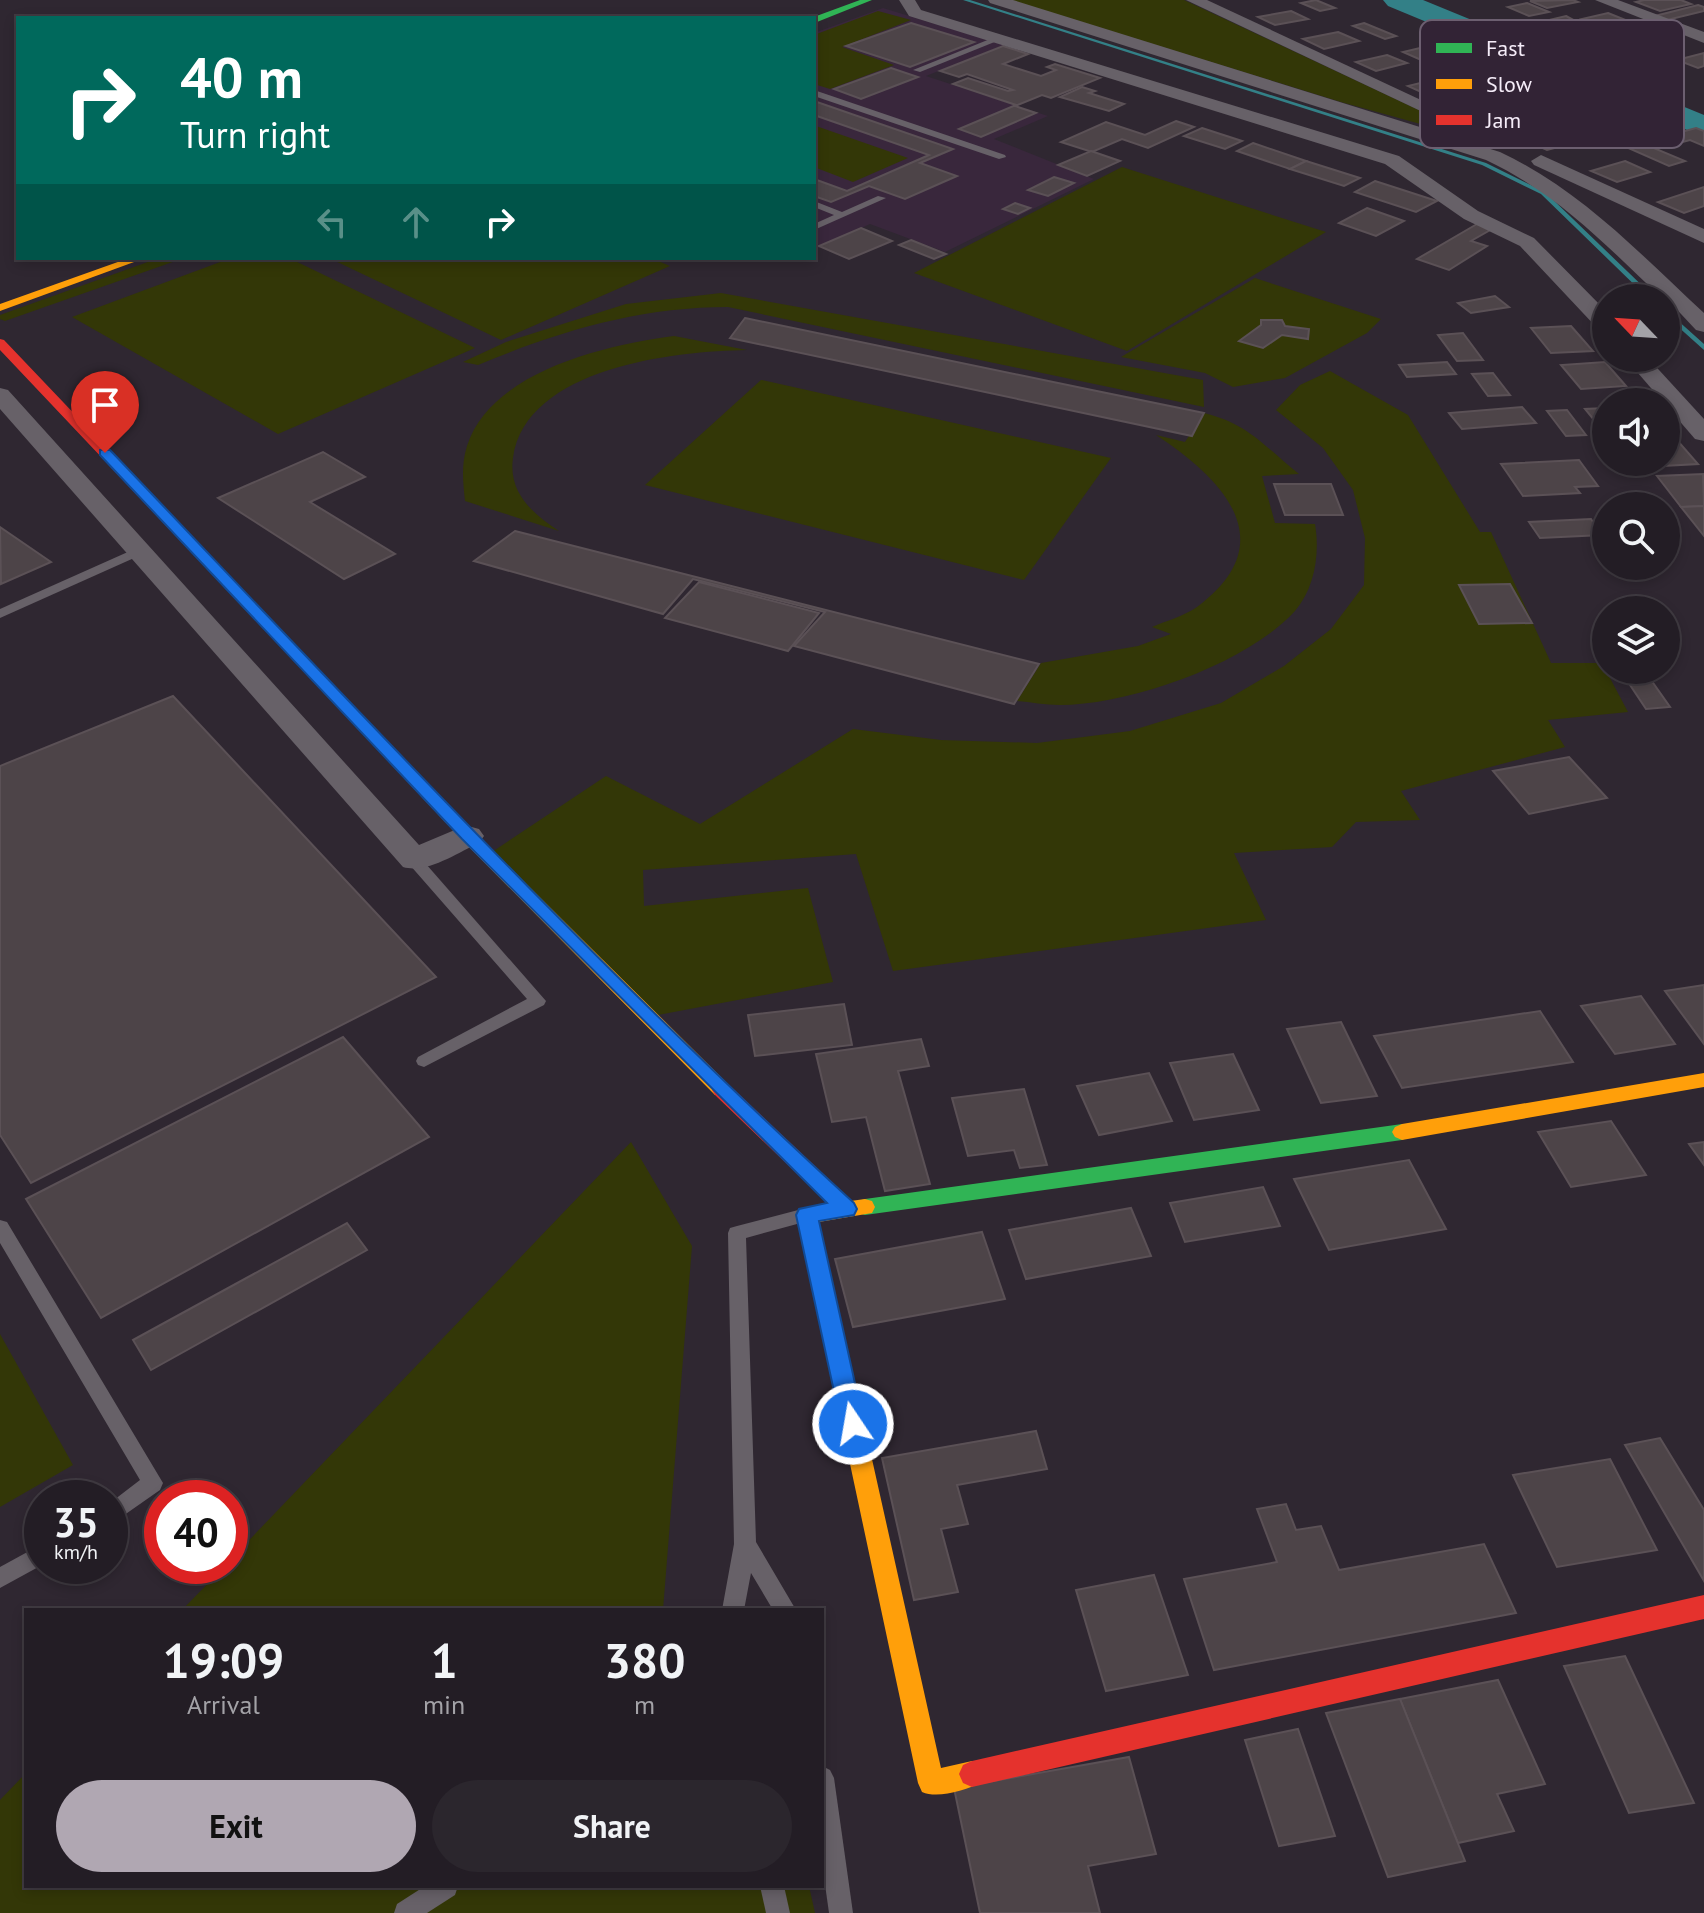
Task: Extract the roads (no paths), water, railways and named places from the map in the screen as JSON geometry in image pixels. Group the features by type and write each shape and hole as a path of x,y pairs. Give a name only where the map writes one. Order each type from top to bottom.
{"street":[{"path":"809,16 854,0"},
{"path":"816,19 868,0"},
{"path":"907,0 915,13 1392,160 1471,215 1527,242 1592,309"},
{"path":"996,0 1420,133"},
{"path":"1194,0 1420,105"},
{"path":"1603,0 1656,20"},
{"path":"1684,30 1704,38"},
{"path":"1468,148 1525,171 1568,199 1704,325"},
{"path":"1512,148 1704,237"},
{"path":"0,300 112,260"},
{"path":"0,308 133,260"},
{"path":"2,346 468,836 772,1139 847,1209"},
{"path":"1649,372 1704,434"},
{"path":"0,395 414,860 468,836"},
{"path":"26,424 66,411"},
{"path":"139,551 183,535"},
{"path":"1704,1080 1415,1130 807,1215 931,1783 1704,1607"}],"lane":[{"path":"917,70 998,39"},
{"path":"816,94 1002,157"},
{"path":"816,226 881,198"},
{"path":"816,205 842,215"},
{"path":"0,614 139,551"},
{"path":"414,860 538,1001 424,1061"},
{"path":"733,1608 745,1544 737,1233 807,1215"},
{"path":"0,1227 153,1483 128,1502"},
{"path":"745,1544 784,1608"},
{"path":"0,1578 24,1564"},
{"path":"824,1792 841,1913"},
{"path":"406,1913 443,1888"},
{"path":"772,1888 778,1913"}],"waterway":[{"path":"965,0 1420,144"},
{"path":"1398,0 1446,20"},
{"path":"1684,119 1704,127"},
{"path":"1433,148 1484,164 1543,193 1637,284"},
{"path":"1680,325 1704,348"}]}
